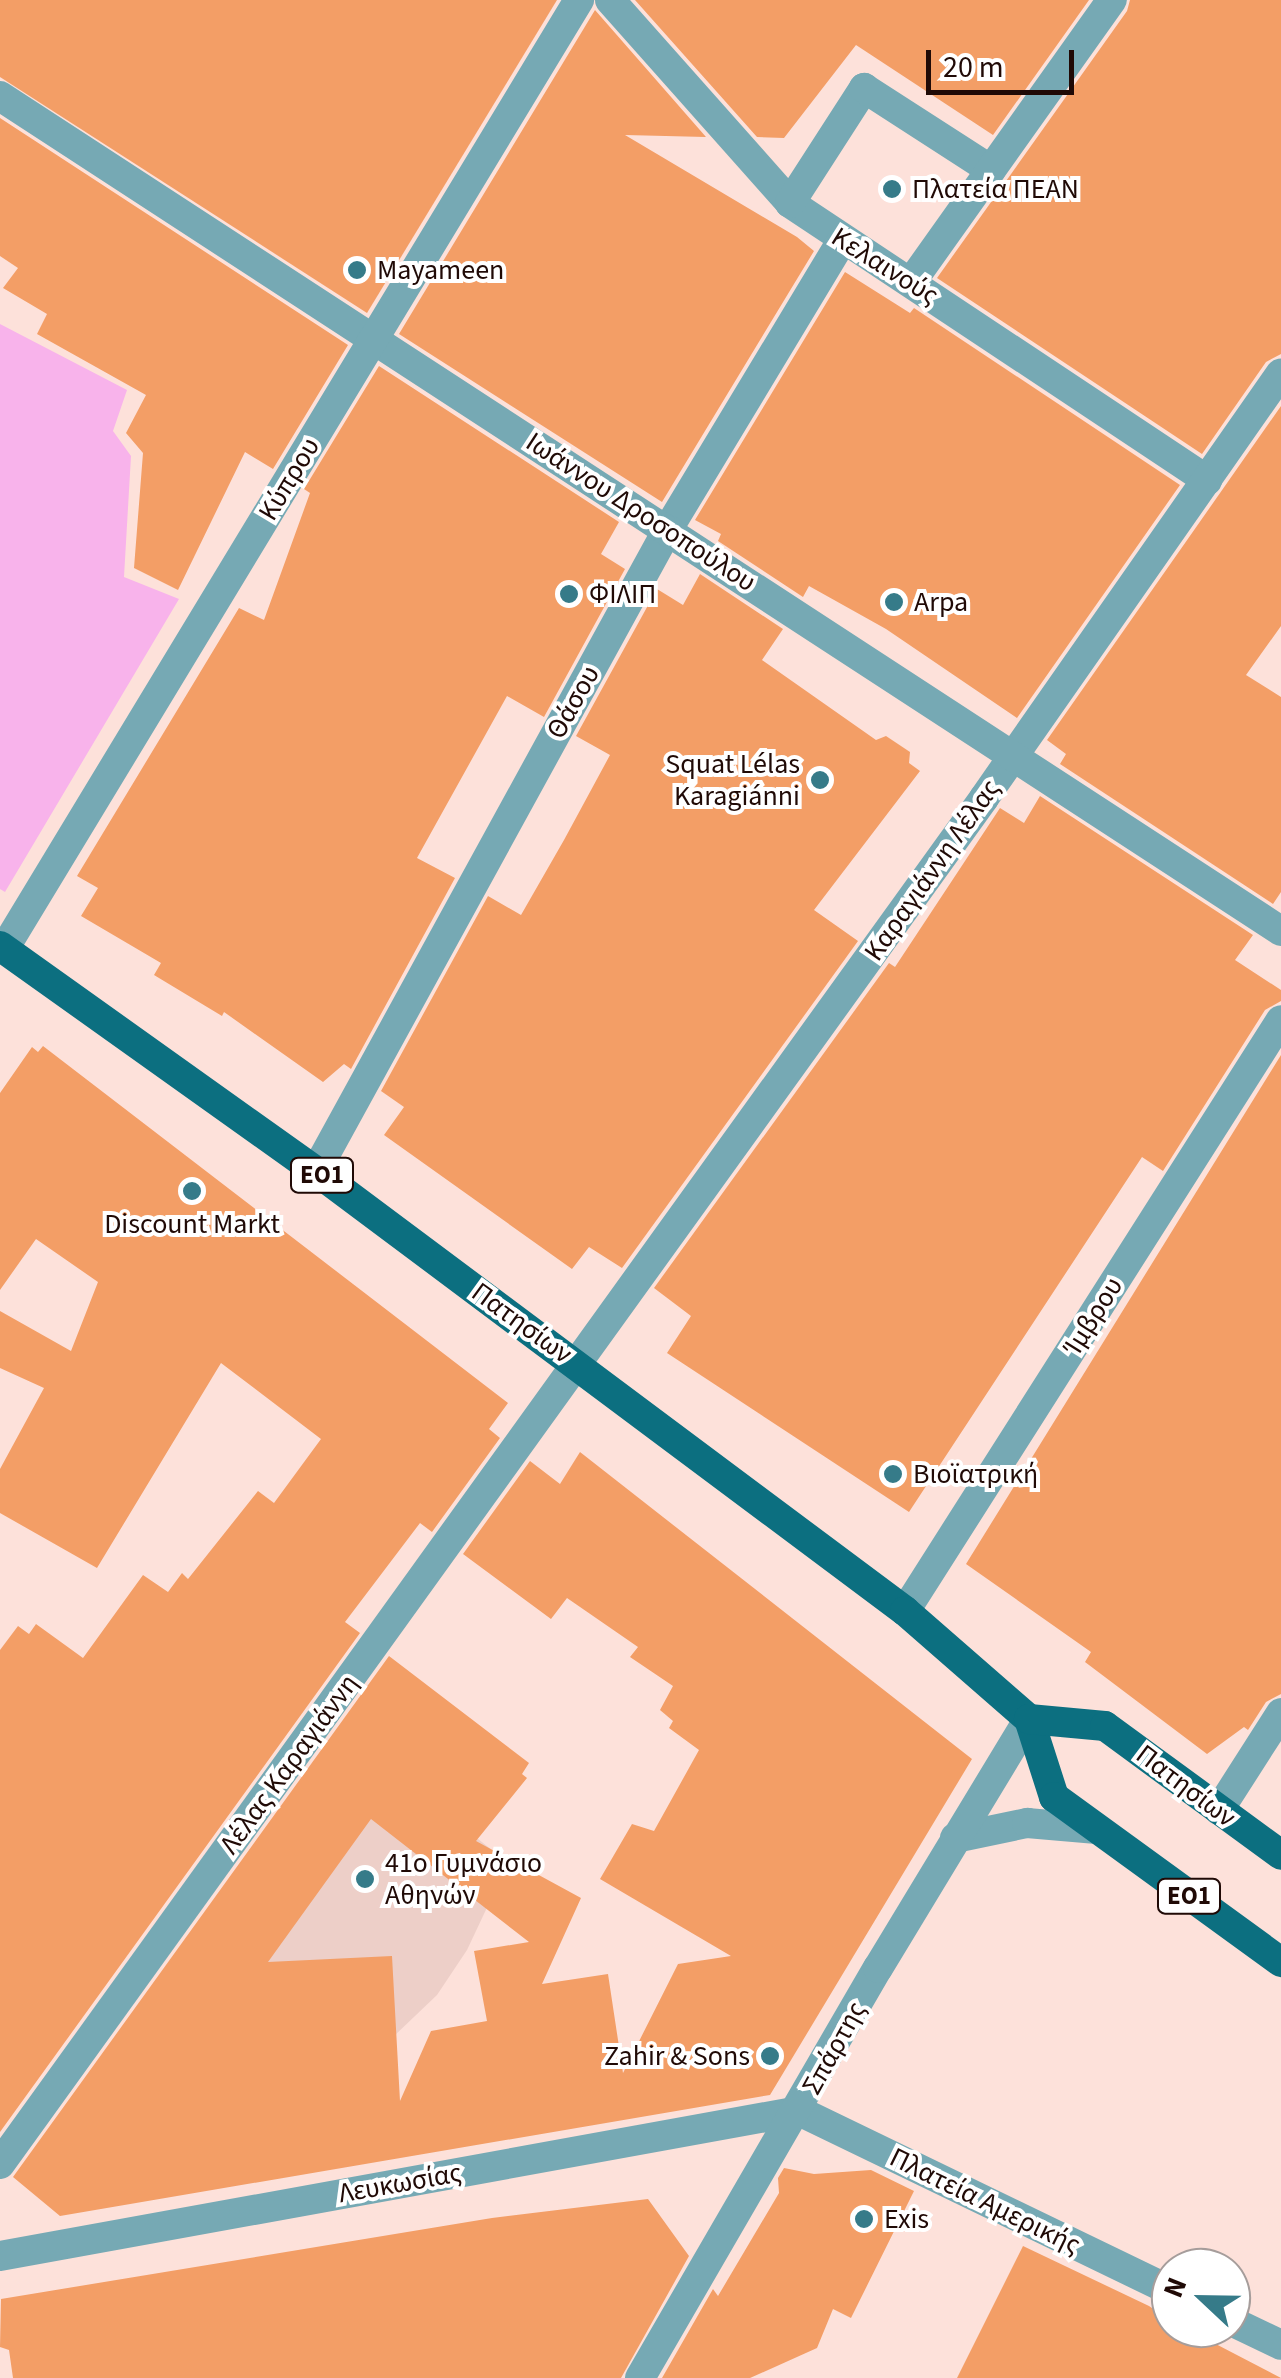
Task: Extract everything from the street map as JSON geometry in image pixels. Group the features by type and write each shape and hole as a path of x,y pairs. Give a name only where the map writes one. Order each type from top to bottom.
{"main road":[{"name":"Πατησίων","path":"2,951 316,1171 578,1364 905,1611 1029,1719 1105,1726 1281,1855"},
{"name":"ΕΟ1","path":"1029,1719 1054,1797 1281,1962"}],"street":[{"name":"Κύπρου","path":"2,951 579,0"},
{"name":"Κελαινούς","path":"610,0 790,203 1207,480"},
{"path":"912,281 1112,0"},
{"path":"790,203 864,88 991,170"},
{"name":"Ιωάννου Δροσοπούλου","path":"0,96 1281,931"},
{"name":"Θάσου","path":"316,1171 668,529 842,241"},
{"name":"Καραγιάννη Λέλας","path":"578,1364 1014,755 1281,373"},
{"name":"Ίμβρου","path":"905,1611 1281,1020"},
{"name":"Λέλας Καραγιάννη","path":"0,2164 578,1364"},
{"path":"1219,1810 1281,1713"},
{"name":"Σπάρτης","path":"640,2378 955,1838 1029,1719"},
{"path":"955,1838 1027,1823 1096,1829"},
{"name":"Λευκωσίας","path":"0,2256 799,2110"},
{"name":"Πλατεία Αμερικής","path":"799,2110 1151,2281"},
{"path":"1251,2330 1281,2345"}],"shaded area":[{"path":"0,324 127,390 113,431 131,456 124,577 179,599 5,892 0,889"},
{"name":"41ο Γυμνάσιο Αθηνών","path":"341,1729 508,1863 467,1950 437,1995 393,2037 180,1950"}],"building":[{"path":"0,0 557,0 367,313 0,77"},
{"path":"635,0 1089,0 993,135 856,45 784,138 757,137"},
{"path":"1130,0 1281,0 1281,354 1266,362 1202,454 937,278 1127,11"},
{"path":"595,10 706,137 625,135 797,237 814,251 662,502 399,334"},
{"path":"0,118 348,345 273,469 245,452 178,590 134,568 143,453 126,433 146,395 37,334 47,314 3,288 18,268 0,256"},
{"path":"845,272 910,313 914,308 1180,485 1017,718 886,629 809,586 803,597 718,541 721,534 695,520"},
{"path":"379,366 619,522 601,554 625,569 544,717 507,696 417,858 455,878 351,1069 344,1064 323,1082 224,1012 222,1016 154,975 161,963 81,916 98,888 77,876 239,608 264,620 310,493 304,489"},
{"path":"1281,406 1281,626 1246,675 1281,697 1281,892 1273,904 1060,764 1066,754 1047,740"},
{"path":"700,574 783,629 762,660 876,740 886,736 910,752 909,763 920,771 814,910 858,941 622,1268 589,1247 572,1269 384,1135 404,1107 381,1091 488,896 521,915 564,840 610,755 576,736 657,589 683,605"},
{"path":"1040,796 1253,935 1235,960 1281,990 1281,1001 1265,1010 1163,1171 1142,1157 909,1512 667,1353 691,1316 654,1288 889,963 895,967 1000,808 1024,823"},
{"path":"43,1046 508,1403 489,1429 500,1438 432,1532 420,1523 345,1622 360,1633 0,2132 0,1650 18,1626 29,1634 36,1624 83,1658 143,1575 168,1592 182,1573 188,1579 258,1491 274,1503 321,1439 221,1363 97,1568 0,1513 0,1469 44,1388 0,1368 0,1311 71,1351 98,1282 36,1239 0,1290 0,1093 32,1047 38,1052"},
{"path":"1281,1055 1281,1694 1266,1702 1248,1730 1244,1727 1207,1754 1085,1662 1091,1652 966,1564"},
{"path":"580,1452 972,1759 770,2095 60,2216 13,2177 389,1656 529,1763 522,1774 527,1778 476,1841 581,1898 542,1984 608,1974 623,2073 678,1964 731,1956 600,1879 632,1824 654,1831 699,1750 669,1728 673,1721 660,1710 673,1686 630,1657 638,1647 567,1598 551,1619 463,1554 530,1461 560,1484","holes":["371,1819 529,1942 474,1951 487,2021 431,2031 400,2101 392,1956 268,1962"]},
{"path":"784,2168 814,2174 871,2170 914,2191 851,2318 833,2309 817,2348 750,2378 662,2378 713,2289 718,2296 779,2193 778,2178"},
{"path":"648,2199 689,2256 621,2378 13,2378 9,2350 0,2347 1,2299 492,2218"},
{"path":"1023,2246 1151,2307 1151,2348 1223,2348 1281,2378 957,2378"}],"place":[{"name":"Πλατεία ΠΕΑΝ","path":"892,189"},
{"name":"Mayameen","path":"357,270"},
{"name":"ΦΙΛΙΠ","path":"569,594"},
{"name":"Arpa","path":"894,602"},
{"name":"Squat Lélas Karagiánni","path":"820,780"},
{"name":"Discount Markt","path":"192,1191"},
{"name":"Βιοϊατρική","path":"893,1474"},
{"name":"41ο Γυμνάσιο Αθηνών","path":"365,1879"},
{"name":"Zahir & Sons","path":"770,2056"},
{"name":"Exis","path":"864,2219"}]}
